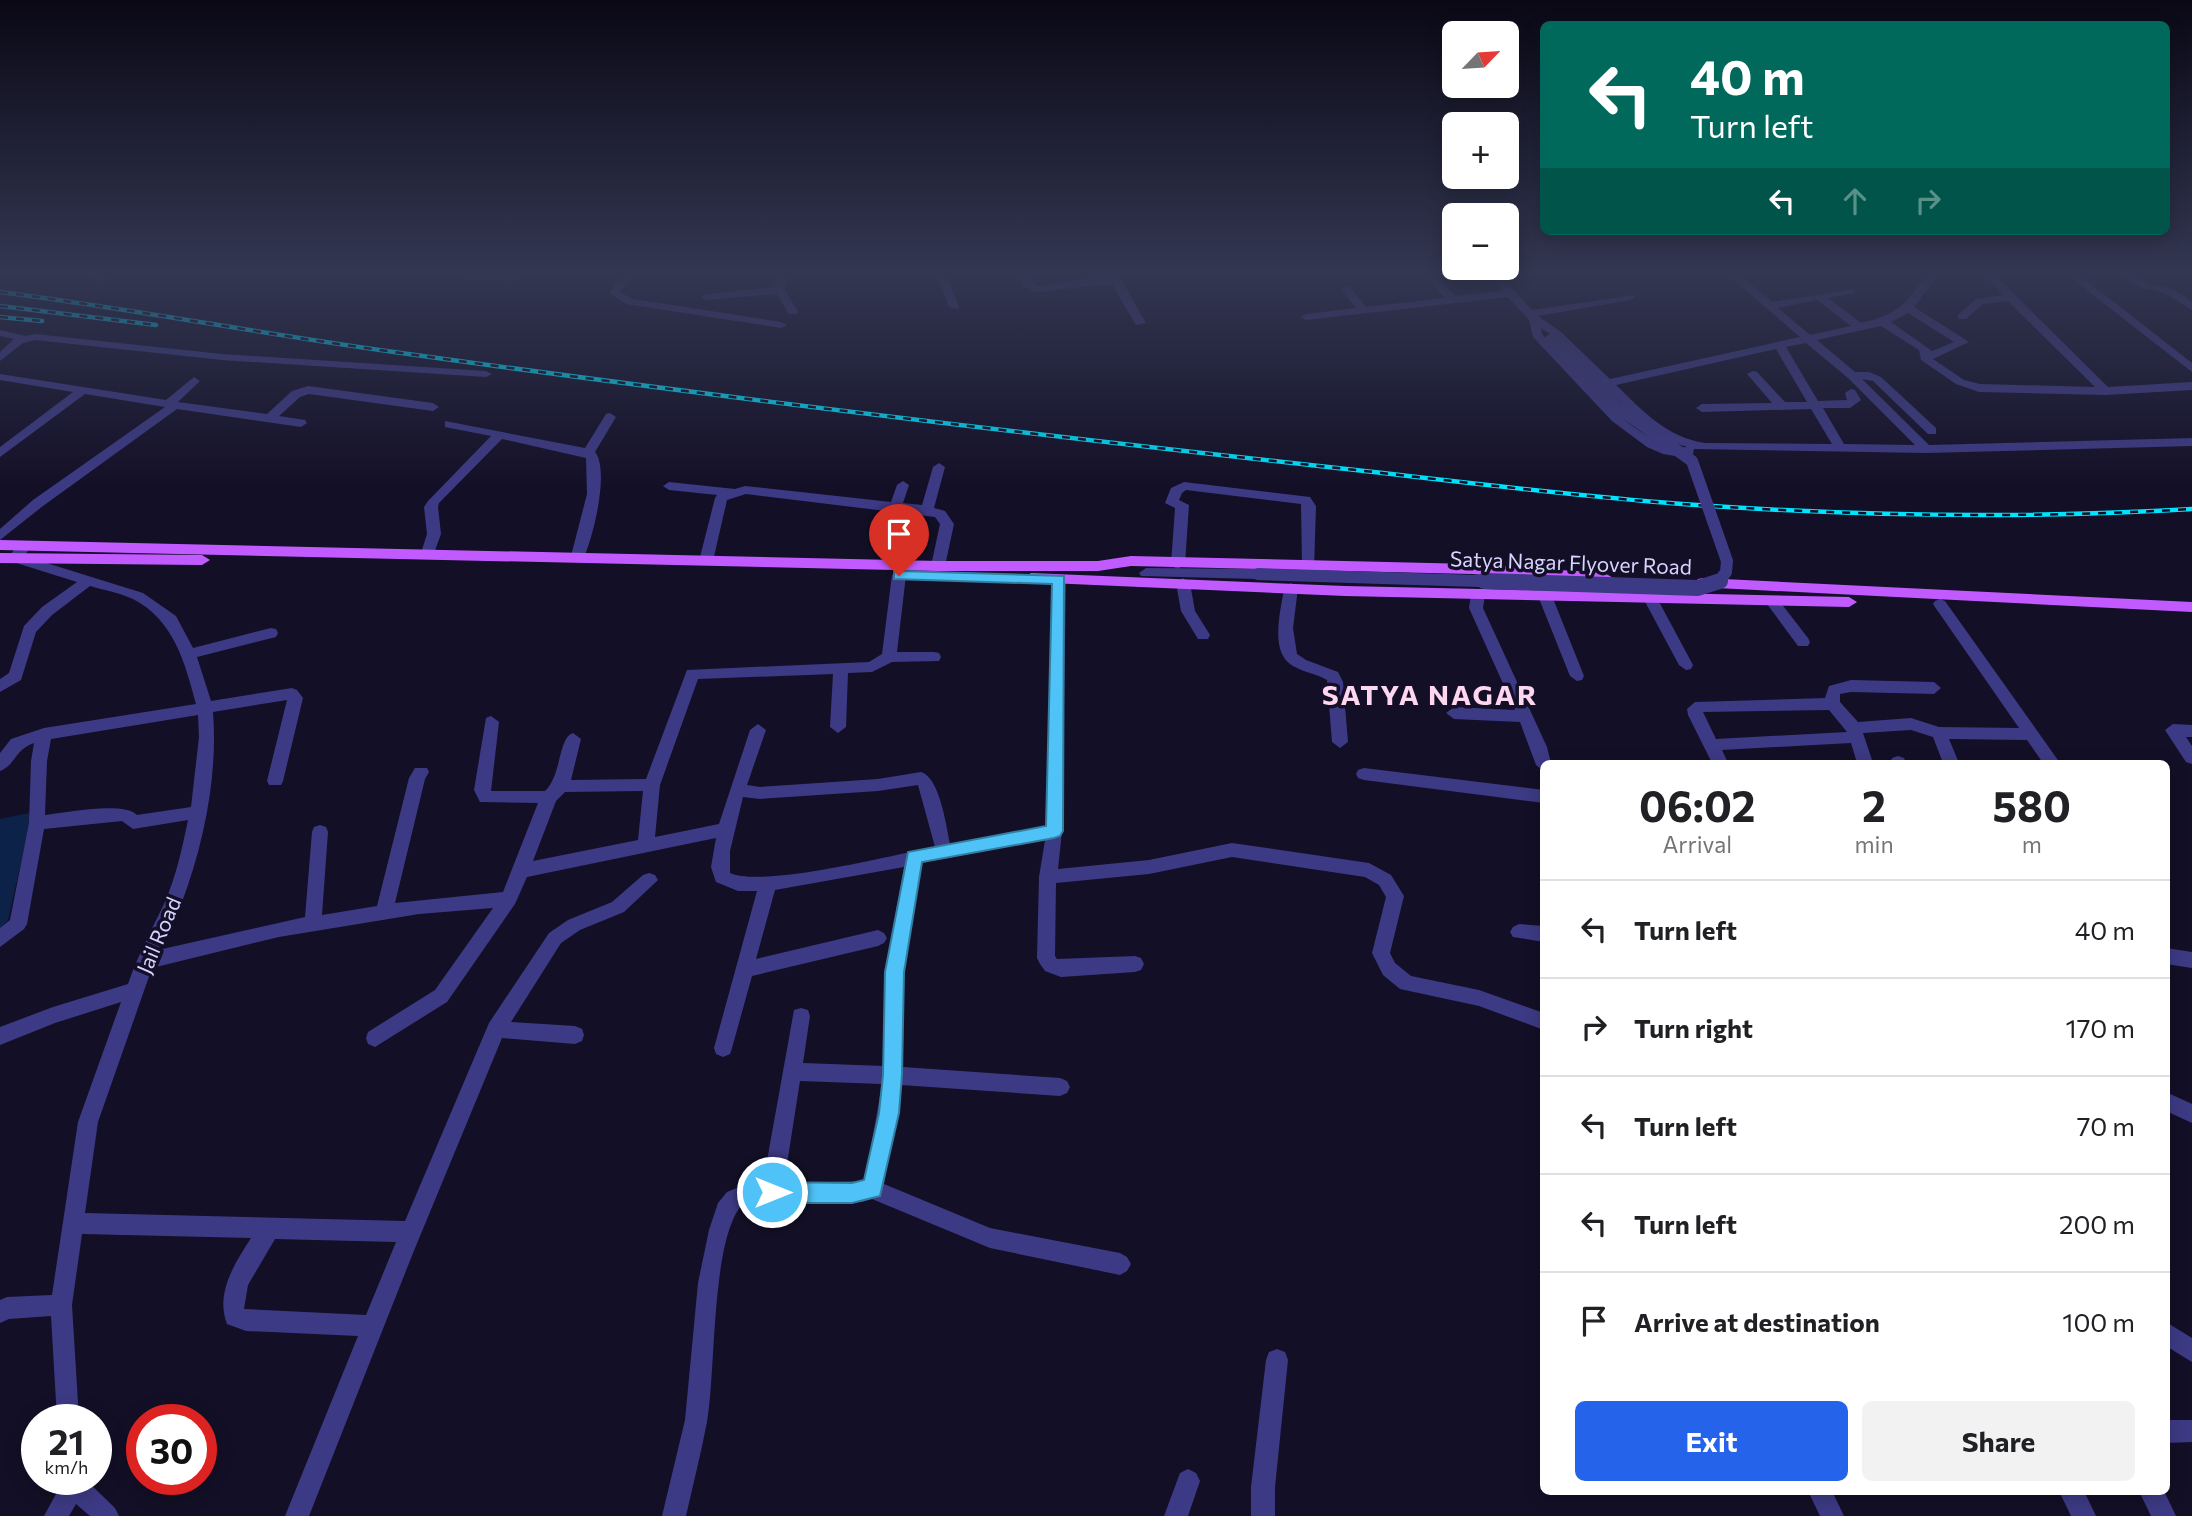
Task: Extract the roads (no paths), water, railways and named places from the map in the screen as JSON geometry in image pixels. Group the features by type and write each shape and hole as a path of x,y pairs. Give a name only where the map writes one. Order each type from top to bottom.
{"main road":[{"path":"0,545 13,554 1059,579 1133,572 1178,564 1472,569 1940,604 2192,618"},
{"path":"13,554 428,553 938,566 1098,566 1183,583 1478,595 1772,601 1844,596 2192,607"},
{"path":"1601,578 1608,598"}],"street":[{"path":"0,358 16,345"},
{"path":"106,345 222,357 485,374"},
{"path":"1546,345 1605,407 1642,437 1668,452 1705,447 1926,449 2192,442"},
{"name":"Satya Nagar Flyover Road","path":"1133,572 1668,587 1711,587 1721,583 1727,572 1727,561 1692,461 1617,407 1556,345"},
{"path":"1567,345 1665,435 1705,447"},
{"path":"1608,383 1786,345"},
{"path":"1816,345 1852,376 1926,449"},
{"path":"1918,345 1926,351 1925,358"},
{"path":"1925,358 1956,345"},
{"path":"2059,345 2105,391"},
{"path":"2162,345 2192,369"},
{"path":"1780,346 1840,448"},
{"path":"1925,358 1960,382 1979,388 2105,391 2192,386"},
{"path":"1753,374 1782,406"},
{"path":"1852,376 1869,375 1877,379 1932,431"},
{"path":"0,377 301,423"},
{"path":"0,536 38,503 172,404 194,381"},
{"path":"2175,387 2192,400"},
{"path":"0,453 83,390"},
{"path":"269,419 296,394 308,390 433,407"},
{"path":"1702,408 1850,404 1855,400 1851,393"},
{"path":"588,453 610,417"},
{"path":"449,424 592,456 595,471 591,503 578,556"},
{"path":"428,553 434,534 431,507 434,501 499,435"},
{"path":"927,510 939,467"},
{"path":"895,506 903,485"},
{"path":"669,486 732,492 758,491 927,510 940,514 947,524 938,566"},
{"path":"1178,564 1182,505 1172,503 1176,491 1184,486 1305,500 1309,506 1310,566"},
{"path":"706,561 721,498 732,492"},
{"name":"Jail Road","path":"13,554 138,596 171,620 188,654 205,707 207,737 198,812 188,860 135,989 88,1122 61,1305 67,1404"},
{"path":"888,657 899,576"},
{"path":"1059,579 1054,831 1048,877 1046,958 1051,965 1062,969 1135,964"},
{"path":"0,686 16,676 29,630 88,580"},
{"path":"1183,583 1188,611 1203,635"},
{"path":"1292,588 1286,627 1286,650 1298,663 1333,676 1336,682 1340,742"},
{"path":"1478,595 1476,608 1542,760"},
{"path":"1545,596 1577,676"},
{"path":"1650,598 1686,665"},
{"path":"1772,601 1803,642"},
{"path":"1940,604 2050,760"},
{"path":"188,654 271,633"},
{"path":"646,845 652,785 692,674 872,667 888,657 934,657"},
{"path":"838,727 841,669"},
{"path":"1864,760 1855,732 1833,704 1832,694 1840,687 1934,688"},
{"path":"0,765 17,743 44,734 292,694 295,698 275,781"},
{"path":"1718,760 1696,715 1695,709 1700,706 1833,704"},
{"path":"1454,713 1525,716"},
{"path":"491,722 482,790 486,797 652,785"},
{"path":"1711,745 1855,732 1911,724 1939,733 2033,734"},
{"path":"758,730 727,829 719,872 722,877 738,884 782,883 1054,831"},
{"path":"2192,731 2174,730 2192,758"},
{"path":"1939,733 1950,760"},
{"path":"0,939 18,924 37,823 39,761 44,734"},
{"path":"375,1038 441,996 509,899 555,792 573,739"},
{"path":"384,912 417,778 421,772"},
{"path":"1364,774 1540,796"},
{"path":"738,790 760,793 878,785 921,778 926,782 944,851"},
{"path":"37,823 122,814 129,816 133,822 198,812"},
{"path":"521,871 727,829"},
{"path":"313,924 320,832"},
{"path":"1048,877 1149,867 1232,850 1369,870 1385,880 1395,896 1381,953 1389,970 1406,983 1479,998 1540,1021"},
{"path":"873,1189 889,1113 893,1075 894,972 914,857"},
{"path":"298,1516 411,1232 496,1029 555,938 574,925 618,907 649,880"},
{"path":"723,1048 768,883"},
{"path":"146,961 313,924 384,912 509,899"},
{"path":"1519,932 1540,934"},
{"path":"744,970 878,938"},
{"path":"2170,957 2192,960"},
{"path":"0,1036 53,1015 135,989"},
{"path":"772,1192 801,1016"},
{"path":"496,1029 575,1035"},
{"path":"791,1072 893,1075 1060,1087"},
{"path":"2170,1103 2192,1114"},
{"path":"674,1516 696,1420 709,1283 725,1210 734,1199 746,1194 772,1192 852,1193 873,1189 990,1238 1120,1264"},
{"path":"74,1223 411,1232"},
{"path":"269,1229 235,1289 232,1308 235,1316 246,1320 373,1326"},
{"path":"0,1312 7,1308 61,1305"},
{"path":"2170,1336 2192,1351"},
{"path":"1263,1516 1263,1487 1277,1360"},
{"path":"2170,1432 2192,1431"},
{"path":"1176,1516 1188,1481"},
{"path":"56,1516 67,1495"},
{"path":"87,1495 107,1516"},
{"path":"1822,1495 1832,1516"},
{"path":"2073,1495 2084,1516"},
{"path":"2153,1495 2164,1516"}],"water":[{"path":"29,813 31,819 8,920 0,928 0,819"}],"railway":[{"path":"347,345 741,398 1591,496 1746,508 1873,513 2001,515 2192,509"}],"district":[{"name":"SATYA NAGAR","path":"1430,694"}]}
